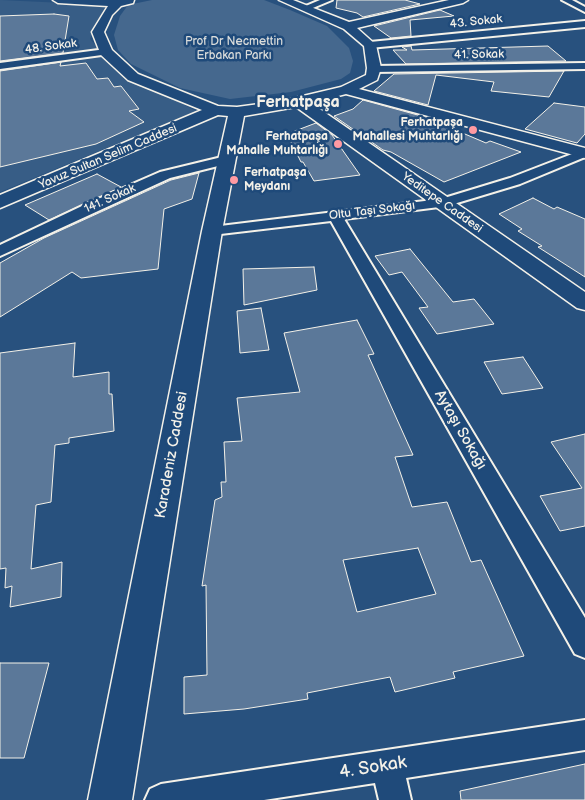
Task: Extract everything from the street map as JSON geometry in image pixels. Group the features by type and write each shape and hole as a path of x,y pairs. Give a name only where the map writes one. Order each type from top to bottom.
{"street":[{"path":"58,0 117,3 133,0"},
{"path":"117,3 107,14 98,32 106,52 133,77 169,94 226,111 299,102 346,90 372,77 374,69 370,46 348,26 284,0"},
{"path":"305,8 328,0"},
{"path":"348,26 462,0"},
{"path":"566,0 585,10"},
{"name":"43. Sokak","path":"370,46 585,24"},
{"name":"48. Sokak","path":"0,66 106,52"},
{"name":"41. Sokak","path":"374,69 585,66"},
{"path":"346,90 585,153"},
{"name":"Yeditepe Caddesi","path":"299,102 585,303"},
{"name":"Karadeniz Caddesi","path":"110,800 226,160 226,111"},
{"name":"Yavuz Sultan Selim Caddesi","path":"0,202 226,111"},
{"name":"Oltu Taşı Sokağı","path":"212,231 442,203 515,181 585,153"},
{"name":"141. Sokak","path":"0,252 87,209 165,176 226,160"},
{"name":"Aytaşı Sokağı","path":"335,216 585,644"},
{"name":"4. Sokak","path":"161,800 585,735"},
{"path":"387,765 395,800"}],"shaded area":[{"path":"0,0 106,5 90,39 118,71 196,111 0,192"}],"green space":[{"name":"Prof Dr Necmettin Erbakan Parkı","path":"152,0 264,0 327,26 349,48 353,61 350,73 341,79 291,92 230,99 180,88 131,64 118,50 114,35 120,16 128,5"}],"building":[{"path":"337,0 405,0 420,4 363,17 357,13 336,8"},
{"path":"440,10 454,16 410,20 411,36 391,38 374,26"},
{"path":"54,14 69,16 63,53 0,61 0,16"},
{"path":"411,46 412,50 548,46 566,61 406,64 393,50 407,50 402,47"},
{"path":"61,62 60,66 86,63 97,79 108,78 114,87 121,86 139,109 129,111 144,122 96,144 0,167 0,71"},
{"path":"564,71 549,97 491,91 494,82 436,75 428,105 374,91 394,74"},
{"path":"363,100 425,117 486,143 490,141 521,152 444,182 391,152 383,150 334,116 353,109"},
{"path":"554,103 585,107 585,134 577,143 525,129"},
{"path":"316,123 332,135 360,175 314,181 303,162 301,162 287,134"},
{"path":"199,173 192,199 164,209 158,269 81,278 72,272 0,317 0,263 44,238 171,180"},
{"path":"97,174 121,187 49,220 25,205"},
{"path":"533,198 554,209 557,207 585,219 585,277 538,247 542,246 518,231 522,229 499,214"},
{"path":"410,249 453,302 474,299 494,324 437,334 419,308 428,307 402,272 389,275 375,256"},
{"path":"314,267 317,290 244,305 243,269"},
{"path":"261,308 269,350 240,353 237,311"},
{"path":"357,320 374,354 368,355 413,455 395,457 412,507 447,502 471,562 481,560 524,656 453,672 455,678 395,692 390,677 307,693 308,699 244,709 184,714 184,677 207,675 206,585 202,586 215,500 222,497 221,482 226,482 224,442 242,441 237,398 300,392 284,333","holes":["418,548 436,594 357,612 343,560"]},
{"path":"75,343 73,377 109,372 109,394 112,394 114,431 69,438 69,443 55,445 51,502 36,505 31,569 62,562 61,597 10,607 12,586 5,588 6,568 0,569 0,353"},
{"path":"523,357 543,388 502,394 484,362"},
{"path":"585,434 585,526 560,531 540,496 582,488 551,442"},
{"path":"0,663 49,663 24,758 0,758"},
{"path":"585,764 585,800 461,800 460,791"}],"place":[{"name":"Ferhatpaşa Mahallesi Muhtarlığı","path":"473,130"},
{"name":"Ferhatpaşa Mahalle Muhtarlığı","path":"338,144"},
{"name":"Ferhatpaşa Meydanı","path":"234,180"}],"district":[{"name":"Ferhatpaşa","path":"298,103"}]}
